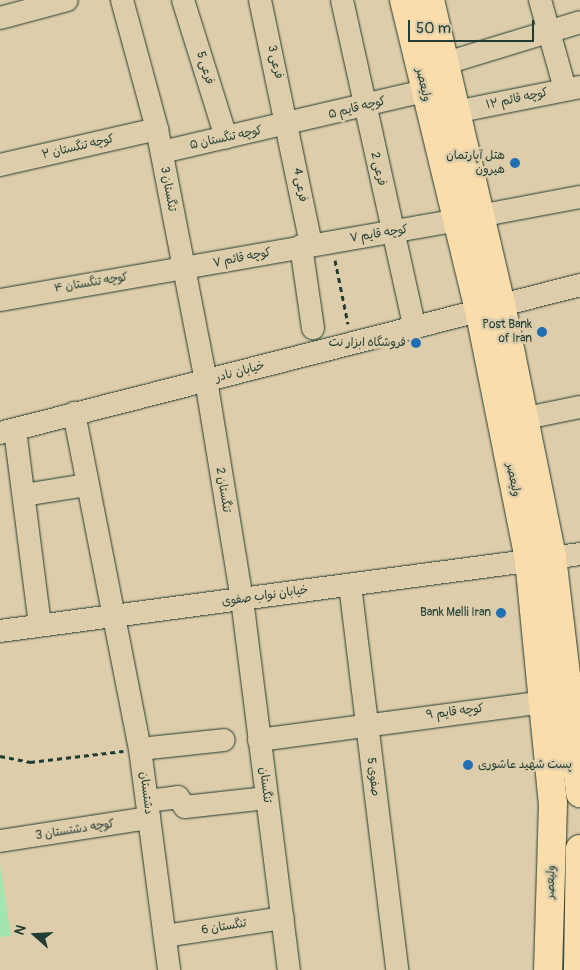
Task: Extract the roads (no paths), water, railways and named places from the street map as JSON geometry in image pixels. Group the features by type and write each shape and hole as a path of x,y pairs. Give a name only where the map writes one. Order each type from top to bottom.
{"main road":[{"name":"ولیعصر","path":"404,0 424,91 468,218 490,307 541,559 580,793"},
{"name":"ولیعصر","path":"430,0 442,64 455,112 468,218"},
{"name":"ولیعصر","path":"490,307 526,418 541,559"},
{"name":"ولیعصر","path":"548,970 553,803 564,699"},
{"path":"578,970 580,849"},
{"path":"550,894 579,895"}],"street":[{"path":"6,11 68,0"},
{"name":"تنگستان 3","path":"122,0 157,129 206,380"},
{"name":"فرعی 5","path":"183,0 226,137"},
{"name":"فرعی 3","path":"260,0 289,124"},
{"name":"فرعی 2","path":"342,0 412,316"},
{"path":"540,0 549,32 573,88"},
{"path":"442,64 580,22"},
{"name":"کوچه قائم ۱۲","path":"455,112 573,88"},
{"name":"کوچه قایم ۵","path":"289,124 424,91"},
{"name":"کوچه تنگستان ۵","path":"162,152 289,124"},
{"name":"فرعی 4","path":"289,124 314,244 313,328"},
{"name":"کوچه تنگستان ۲","path":"0,165 157,129"},
{"name":"کوچه قایم ۷","path":"314,244 393,233 580,197"},
{"name":"کوچه قائم ۷","path":"183,270 314,244"},
{"name":"کوچه تنگستان ۴","path":"0,300 183,270"},
{"name":"خیابان نادر","path":"8,431 580,285"},
{"name":"تنگستان 2","path":"206,380 242,599"},
{"path":"526,418 580,407"},
{"name":"دشتستان","path":"74,413 112,618 140,749 169,970"},
{"path":"8,431 24,495 40,624"},
{"path":"24,495 87,485"},
{"name":"خیابان نواب صفوی","path":"0,631 40,624 112,618 580,554"},
{"name":"صفوی 5","path":"350,585 397,970"},
{"name":"تنگستان","path":"242,599 289,970"},
{"name":"کوچه قایم ۹","path":"260,740 367,723 564,699"},
{"path":"140,749 224,740"},
{"name":"کوچه دشتستان 3","path":"0,841 148,810 178,797 185,807 267,798"},
{"name":"تنگستان 6","path":"165,936 283,918"}],"place":[{"name":"هتل آپارتمان هیرون","path":"515,163"},
{"name":"Post Bank of Iran","path":"542,332"},
{"name":"فروشگاه ابزار نت","path":"416,343"},
{"name":"Bank Melli Iran","path":"501,613"},
{"name":"پست شهید عاشوری","path":"468,765"}]}
